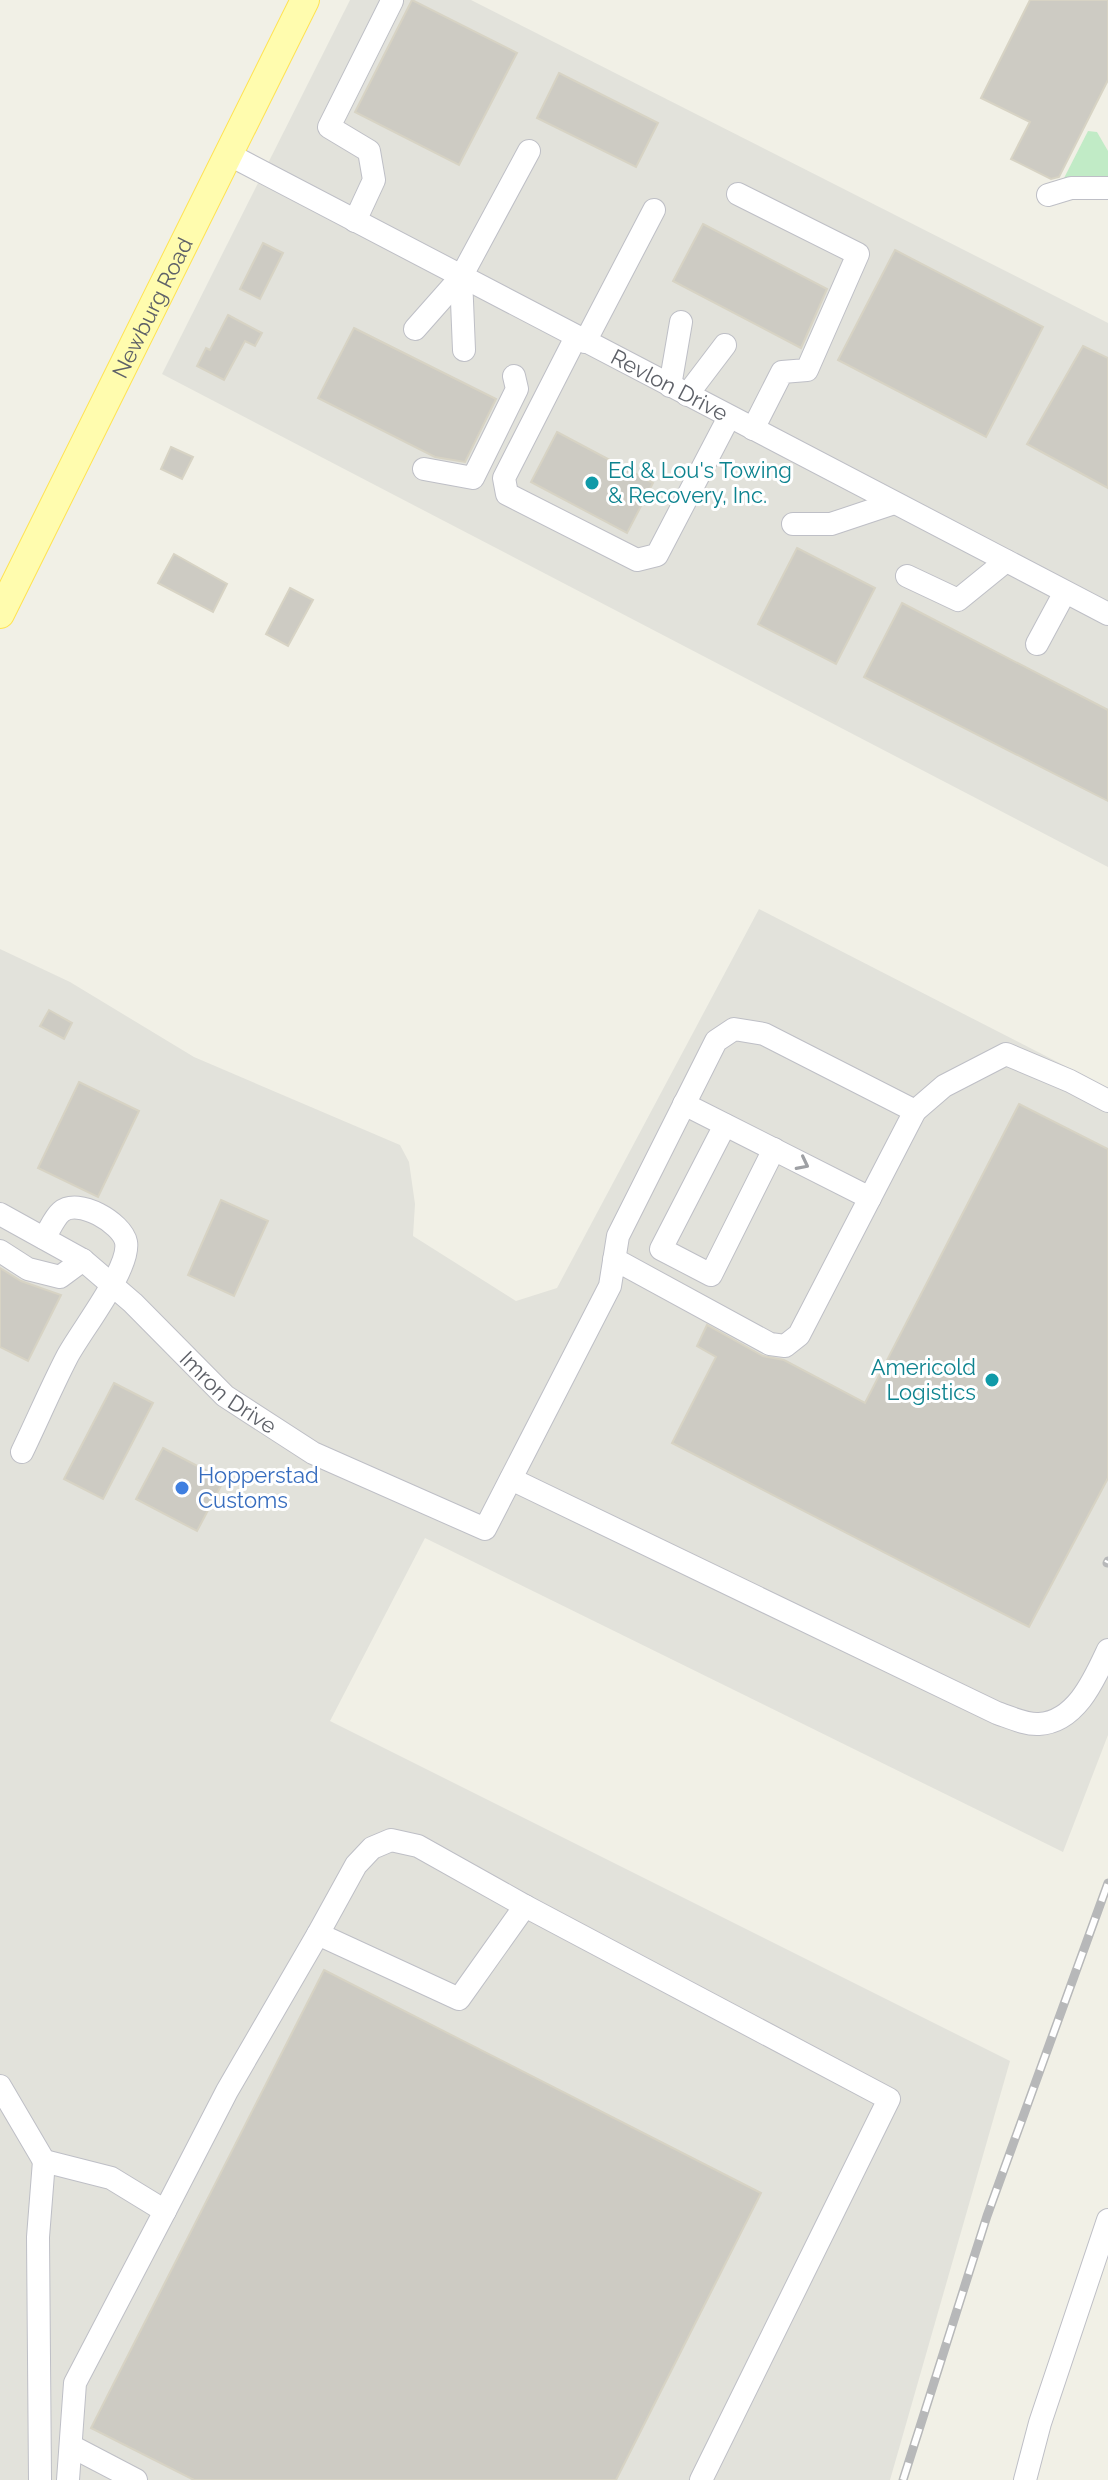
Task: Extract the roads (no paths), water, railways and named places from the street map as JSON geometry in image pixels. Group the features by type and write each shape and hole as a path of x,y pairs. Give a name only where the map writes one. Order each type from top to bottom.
{"main road":[{"name":"Newburg Road","path":"0,614 305,0"}],"street":[{"path":"355,221 374,180 369,151 329,127 392,1"},
{"path":"415,329 461,277 529,151"},
{"name":"Revlon Drive","path":"230,155 1108,614"},
{"path":"1048,195 1071,188 1108,188"},
{"path":"738,194 858,254 807,370 782,372 753,429"},
{"path":"654,210 504,478 507,494 637,560 657,555 729,417"},
{"path":"461,277 464,350"},
{"path":"679,391 681,322"},
{"path":"679,391 725,345"},
{"path":"424,469 473,478 517,389 514,376"},
{"path":"793,524 831,524 894,503"},
{"path":"907,576 958,600 1006,561"},
{"path":"1037,644 1065,592"},
{"path":"915,1111 764,1034 734,1029 716,1041 618,1236 610,1286 511,1479 997,1713 1038,1725 1066,1717 1095,1680 1108,1650"},
{"path":"614,1259 770,1344 785,1346 799,1335 915,1111 944,1086 1006,1054 1108,1101"},
{"path":"684,1104 870,1198"},
{"path":"725,1125 661,1249 711,1275 774,1149"},
{"path":"22,1452 68,1355 124,1262 126,1242 118,1228 85,1207 70,1207 60,1213 44,1238"},
{"name":"Imron Drive","path":"1,1217 83,1260 225,1396 313,1453 485,1529 511,1479"},
{"path":"0,1251 28,1269 60,1277 83,1260"},
{"path":"68,2480 75,2383 227,2091 356,1865 372,1848 391,1840 418,1846 889,2099 701,2480"},
{"path":"318,1934 459,1999 525,1906"},
{"path":"0,2086 44,2161 38,2237 40,2480"},
{"path":"44,2161 111,2178 165,2211"},
{"path":"1025,2480 1040,2423 1108,2220"},
{"path":"71,2446 136,2480"}],"railway":[{"path":"903,2480 987,2216 1108,1883"}],"place":[{"name":"Ed & Lou's Towing & Recovery, Inc.","path":"592,483"},
{"name":"Americold Logistics","path":"992,1380"},
{"name":"Hopperstad Customs","path":"182,1488"}]}
